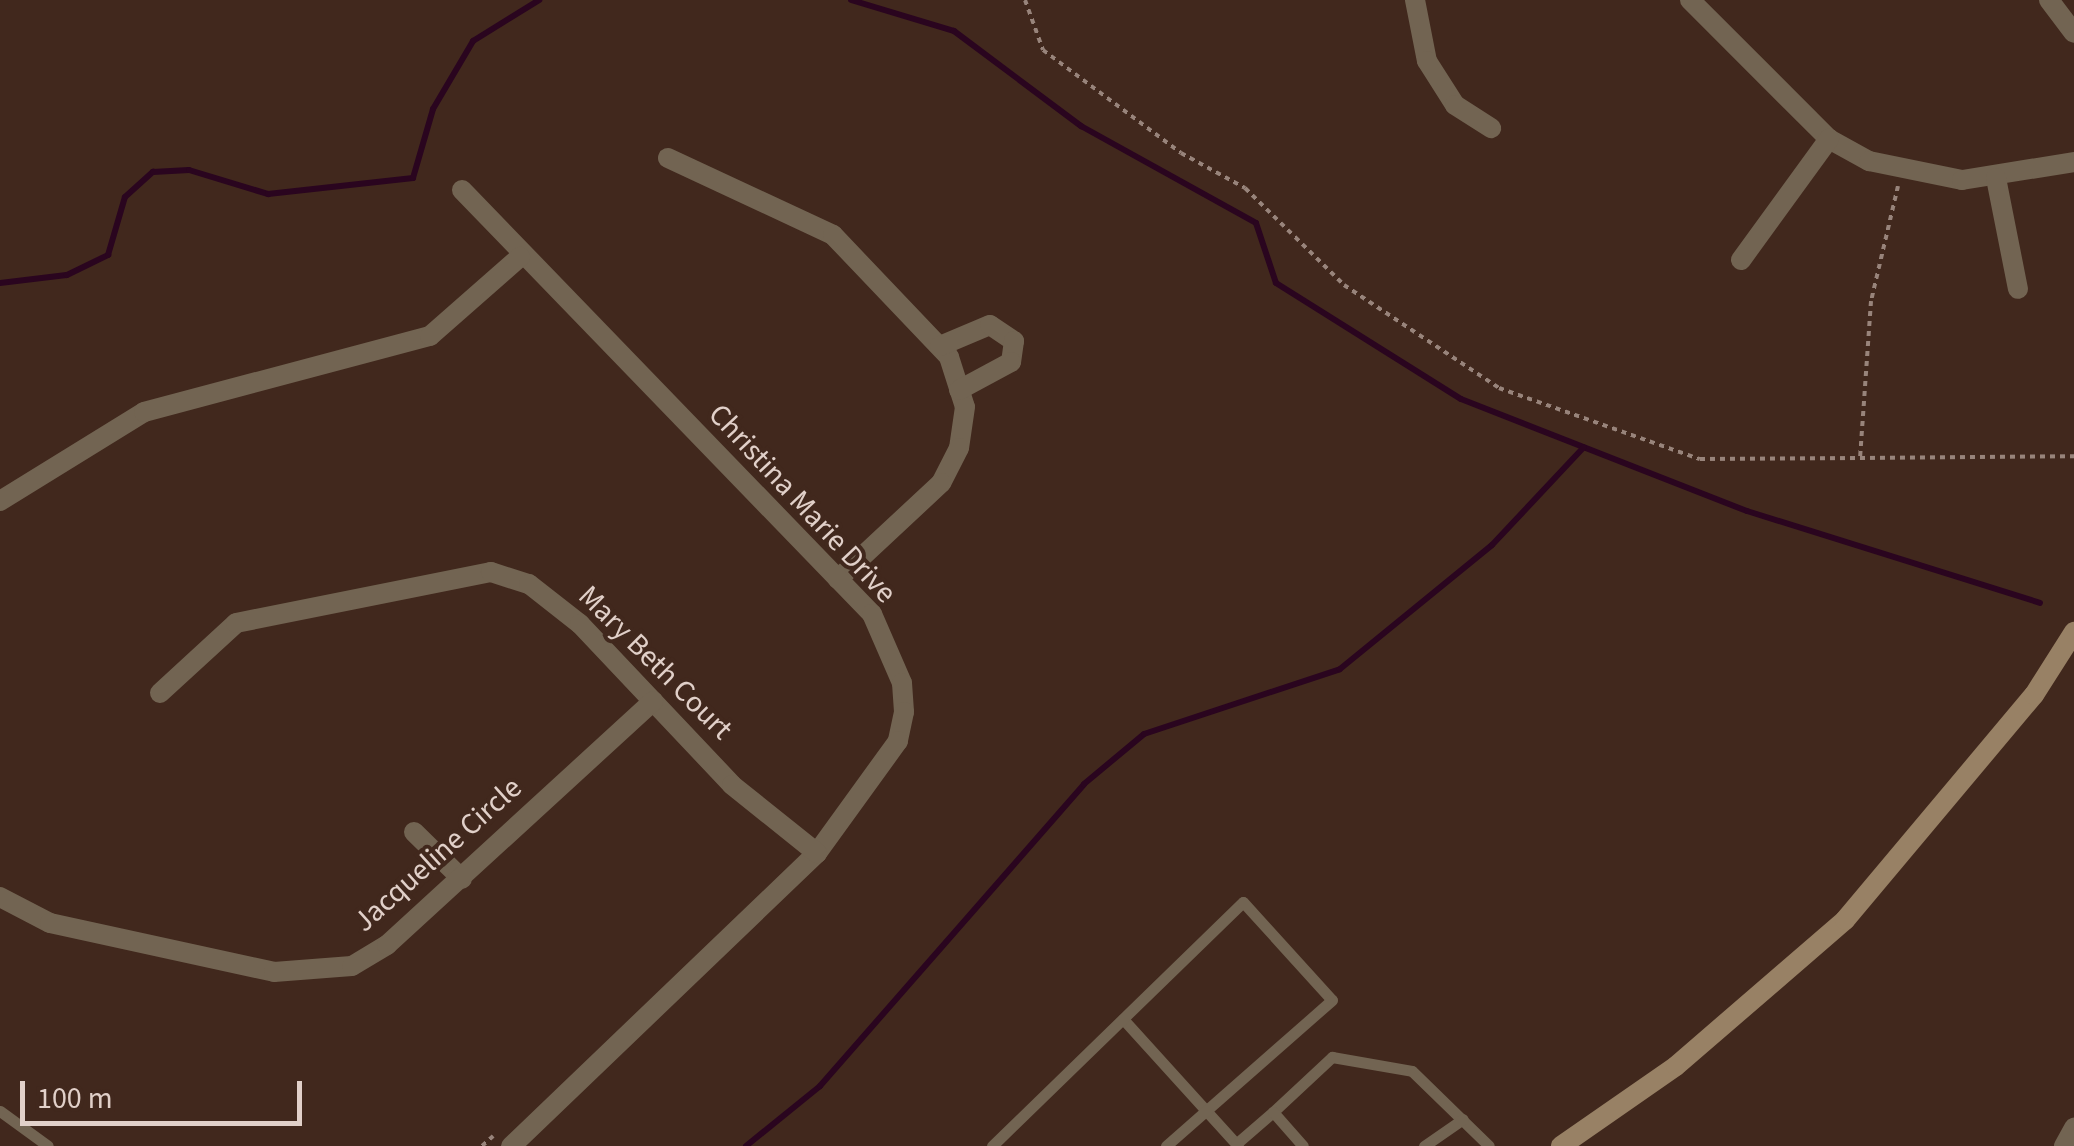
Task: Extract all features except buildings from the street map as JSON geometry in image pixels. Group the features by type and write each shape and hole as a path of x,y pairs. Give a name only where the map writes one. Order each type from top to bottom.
{"main road":[{"path":"1561,1146 1676,1066 1845,920 2034,696 2074,632"}],"street":[{"path":"1415,0 1427,61 1455,105 1491,128"},
{"path":"1690,0 1829,139 1902,172 1996,178 2074,162"},
{"path":"2049,0 2074,32"},
{"path":"1741,260 1829,139"},
{"path":"668,158 833,235 940,346 959,390 959,448 941,483 838,579"},
{"path":"1996,178 2018,289"},
{"name":"Christina Marie Drive","path":"462,190 520,257 872,614 902,684 904,712 898,741 817,853 508,1136"},
{"path":"0,501 144,412 430,336 520,257"},
{"path":"940,346 990,325 1014,340 1011,362 959,390"},
{"name":"Mary Beth Court","path":"160,693 236,622 491,572 529,584 580,624 732,785 817,853"},
{"name":"Jacqueline Circle","path":"0,898 96,935 316,974 369,958 462,879 653,701"},
{"path":"414,832 462,879"},
{"path":"2064,1146 2074,1128"}],"lane":[{"path":"992,1146 1243,902 1332,1000 1166,1146"},
{"path":"1124,1019 1208,1108 1237,1145 1332,1057 1412,1071 1489,1146"},
{"path":"0,1111 48,1146"},
{"path":"1273,1112 1303,1146"},
{"path":"1424,1146 1463,1120"}],"path":[{"path":"1025,0 1023,15 1043,50 1181,153 1245,188 1344,285 1500,388 1700,459 2074,456"},
{"path":"1860,458 1875,272 1902,172"},
{"path":"482,1146 508,1136"}],"waterway":[{"path":"0,283 67,275 108,255 125,197 153,172 189,170 268,194 413,178 433,109 473,41 539,0"},
{"path":"851,0 954,31 1081,126 1256,223 1276,283 1461,399 1747,511 2040,603"},
{"path":"746,1146 820,1086 1084,784 1144,734 1340,669 1492,545 1584,447"}]}
